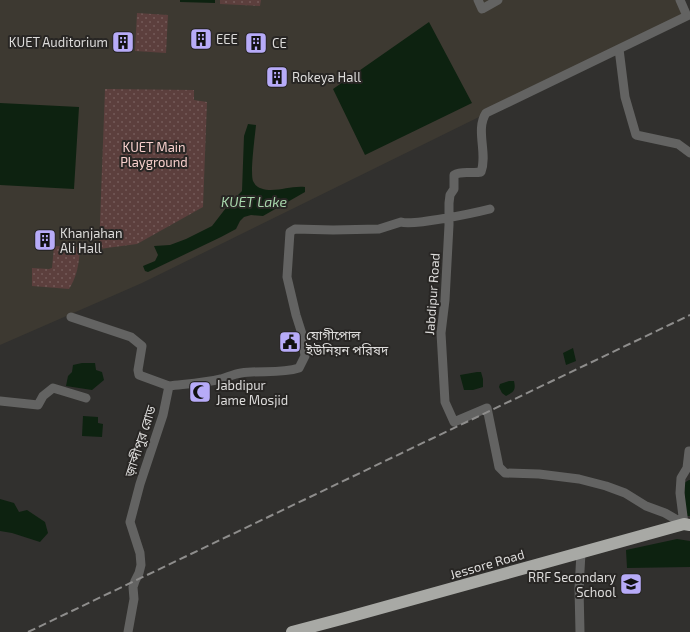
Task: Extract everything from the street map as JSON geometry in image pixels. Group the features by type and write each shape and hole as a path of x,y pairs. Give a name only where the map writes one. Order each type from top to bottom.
{"highway":[{"name":"Jessore Road","path":"292,632 687,524"}],"street":[{"path":"478,0 482,9 498,0"},
{"name":"Jabdipur Road","path":"684,4 688,16 486,112 483,117 482,126 484,165 481,172 459,172 454,175 454,189 450,194 445,300 441,334 445,402 454,422 487,408 499,467 505,473 539,474 578,479 606,486 625,493 646,506 665,513 687,524"},
{"path":"619,49 625,97 636,135 678,144 690,153"},
{"path":"71,317 131,337 142,346 138,370 139,375 169,386 222,379 240,373 264,371 278,372 300,368 305,356 302,334 287,277 290,232 295,229 379,229 401,222 406,224 473,214 490,209"},
{"name":"জ়াব্দীপুর রোড","path":"128,632 134,599 133,587 141,565 140,553 130,522 140,484 163,415 169,386"},
{"path":"0,401 38,405 43,396 53,388 86,398"},
{"path":"687,524 680,493 681,478 688,468 690,451"},
{"path":"580,632 579,588 581,553"}],"shaded area":[{"path":"0,0 678,0 686,15 142,283 0,345"}],"green space":[{"path":"220,0 261,0 260,6 220,4"},
{"path":"137,13 168,15 166,53 135,51"},
{"name":"KUET Main Playground","path":"105,89 194,90 194,100 207,102 203,207 137,244 99,249"},
{"path":"54,246 77,247 80,249 77,270 72,284 69,289 32,286 32,268 52,268"}],"water":[{"path":"180,0 215,0 215,3 180,2"},
{"path":"429,22 472,103 365,155 333,89"},
{"path":"0,103 79,107 74,189 0,185"},
{"name":"KUET Lake","path":"248,124 256,125 252,170 254,183 260,188 268,190 305,187 305,192 263,216 251,215 244,217 236,229 148,272 145,271 143,266 155,261 158,255 154,246 170,245 212,226 229,204 242,191 244,136"},
{"path":"573,348 576,361 566,365 563,353"},
{"path":"95,363 96,370 102,372 104,380 92,390 66,386 68,376 72,372 73,365"},
{"path":"481,372 483,387 473,390 464,390 460,375"},
{"path":"514,381 515,387 513,392 506,396 502,393 499,387 500,384"},
{"path":"83,416 98,417 98,423 103,424 102,437 82,436"},
{"path":"689,480 690,516 686,516 684,483"},
{"path":"0,499 14,503 19,512 27,510 45,522 48,533 40,542 12,533 0,531"},
{"path":"677,539 690,541 690,567 627,568 626,550"}],"railway":[{"path":"28,632 690,315"}],"place":[{"name":"EEE","path":"201,39"},
{"name":"KUET Auditorium","path":"123,42"},
{"name":"CE","path":"256,43"},
{"name":"Rokeya Hall","path":"277,77"},
{"name":"Khanjahan Ali Hall","path":"45,240"},
{"name":"যোগীপোল ইউনিয়ন পরিষদ","path":"290,342"},
{"name":"Jabdipur Jame Mosjid","path":"200,392"},
{"name":"RRF Secondary School","path":"631,584"}]}
